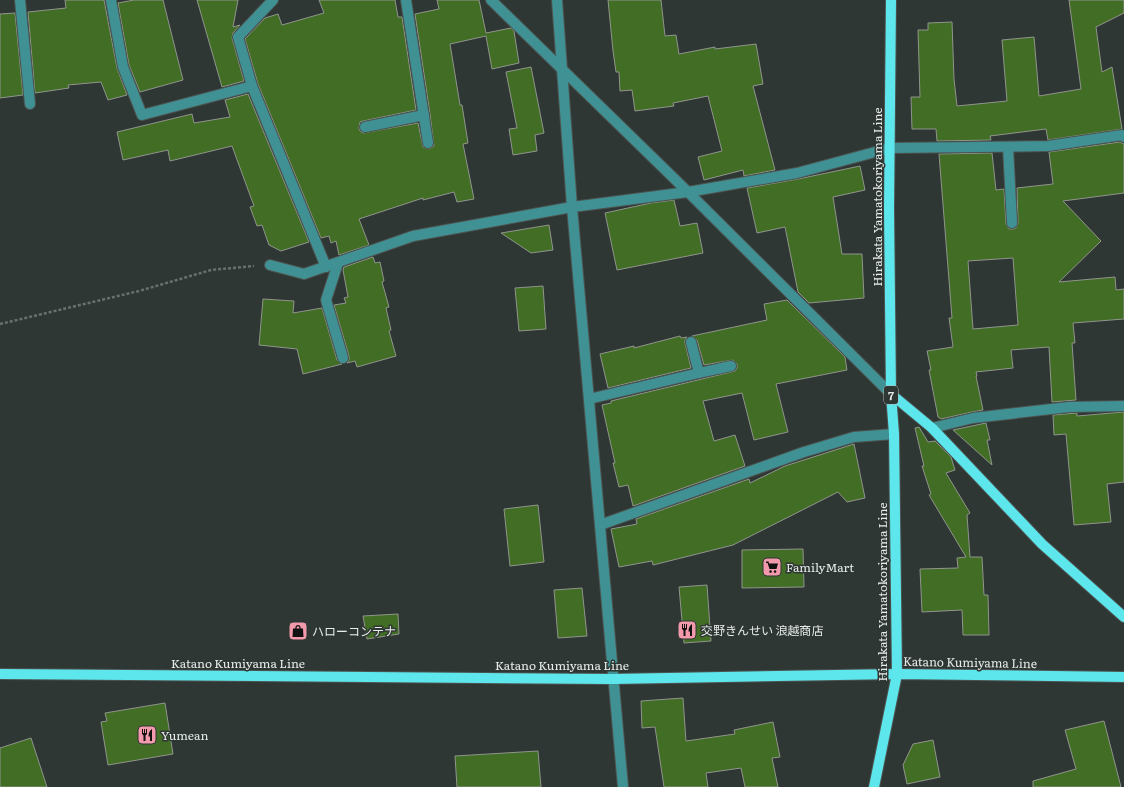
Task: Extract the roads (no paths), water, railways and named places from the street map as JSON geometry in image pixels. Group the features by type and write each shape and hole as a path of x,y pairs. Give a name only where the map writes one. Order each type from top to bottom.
{"main road":[{"name":"Hirakata Yamatokoriyama Line","path":"874,787 897,674 894,434 890,394 891,0"},
{"name":"7","path":"890,394 932,428 1042,544 1124,617"},
{"name":"Katano Kumiyama Line","path":"0,674 612,679 897,674 1124,678"}],"street":[{"path":"20,0 30,104"},
{"path":"111,0 123,67 142,115 252,86"},
{"path":"273,0 238,37 252,86 326,266"},
{"path":"406,0 428,143"},
{"path":"490,0 688,192 890,394"},
{"path":"557,0 572,207 612,679 623,787"},
{"path":"365,127 424,115"},
{"path":"270,265 304,274 413,236 572,207 688,192 797,173 890,148 1048,146 1122,135 1124,137"},
{"path":"1008,147 1012,222"},
{"path":"338,262 326,300 342,358"},
{"path":"691,342 699,372"},
{"path":"589,399 699,372 731,366"},
{"path":"932,428 973,418 1069,407 1124,406"},
{"path":"600,525 804,452 854,438 894,434"}],"place":[{"name":"FamilyMart","path":"772,567"},
{"name":"交野きんせい 浪越商店","path":"687,630"},
{"name":"ハローコンテナ","path":"298,631"},
{"name":"Yumean","path":"147,735"}]}
